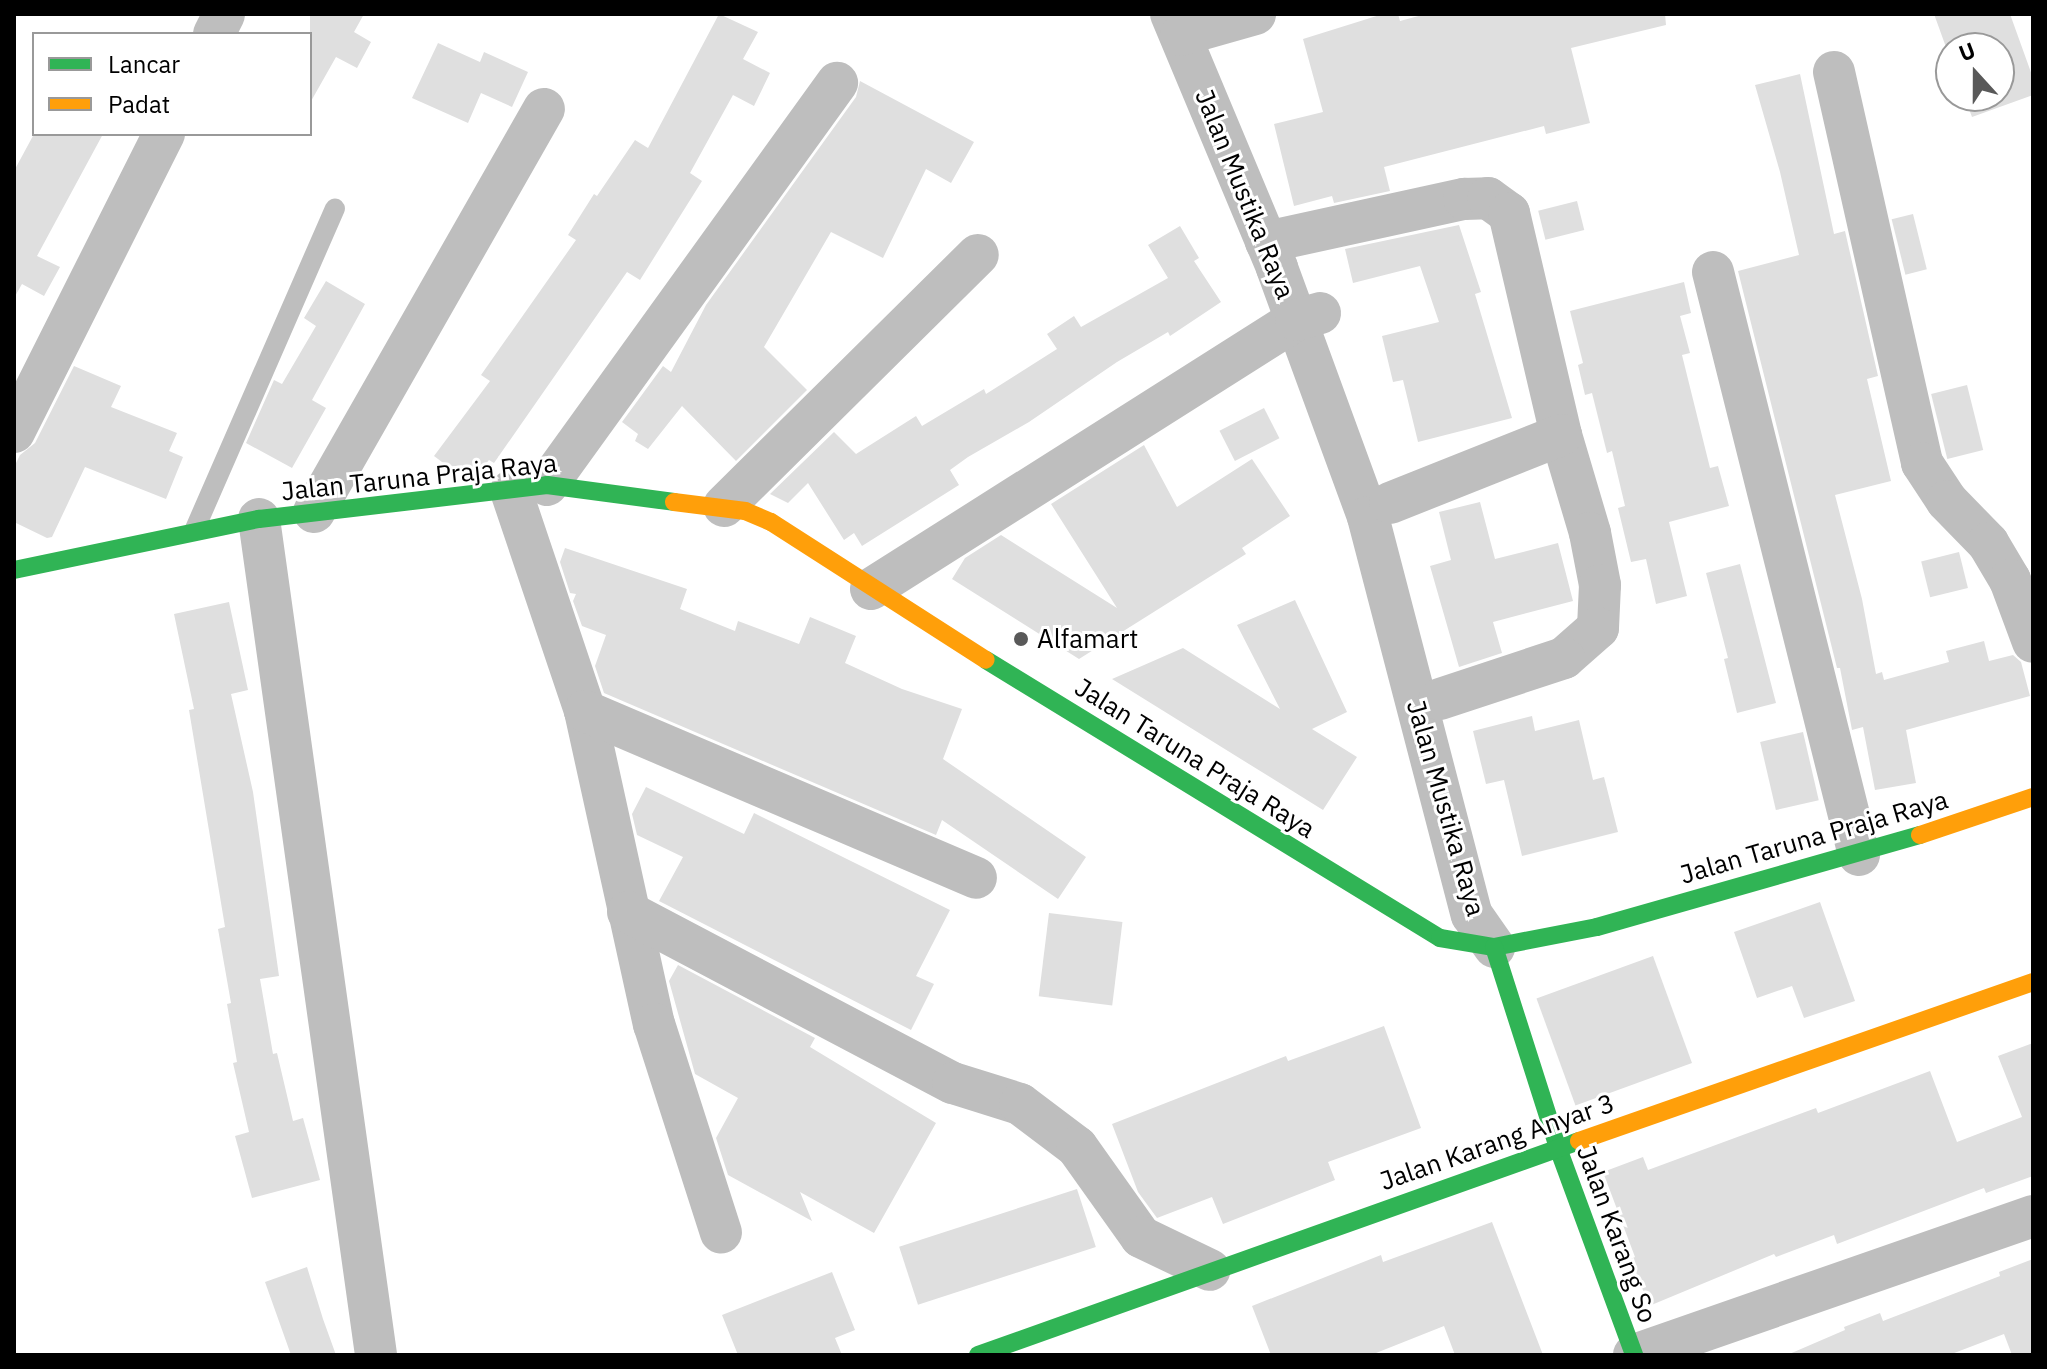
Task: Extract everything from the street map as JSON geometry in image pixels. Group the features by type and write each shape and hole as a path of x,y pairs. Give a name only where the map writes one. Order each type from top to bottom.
{"street":[{"path":"215,32 224,14"},
{"path":"1188,22 1255,14"},
{"name":"Jalan Mustika Raya","path":"1188,22 1308,317 1390,503 1493,912 1494,947"},
{"path":"1834,72 1922,463 1947,501 1988,543 2010,580 2033,642"},
{"path":"721,1233 654,1024 585,711 529,488 837,83"},
{"path":"314,512 544,109"},
{"path":"14,432 163,136"},
{"path":"1278,238 1464,199 1488,198 1509,213 1561,435 1590,533 1600,585 1598,628 1564,658 1440,699"},
{"path":"724,506 978,255"},
{"path":"1713,272 1859,855"},
{"path":"871,589 1308,317"},
{"name":"Jalan Mustika Raya","path":"1308,317 1368,517 1472,915 1494,947"},
{"path":"1390,503 1561,435"},
{"name":"Jalan Taruna Praja Raya","path":"14,570 259,519 529,488 724,506 771,522 871,589 1440,938 1494,947 1597,927 1859,855 2033,797"},
{"path":"259,519 376,1355"},
{"path":"585,711 976,878"},
{"path":"628,912 953,1083 1020,1104 1077,1147 1141,1237 1210,1270"},
{"name":"Jalan Karang So","path":"1494,947 1558,1148 1634,1355"},
{"name":"Jalan Karang Anyar 3","path":"993,1353 1052,1343 1210,1270 2033,982"},
{"path":"1634,1355 2033,1216"}],"lane":[{"path":"194,531 335,208"}],"building":[{"path":"310,14 364,14 354,32 371,42 357,68 336,57 312,99 312,32"},
{"path":"719,14 758,32 743,59 770,73 754,106 733,95 690,173 702,181 640,280 627,272 494,463 489,460 483,467 454,471 434,456 490,381 481,375 576,240 568,235 594,194 597,196 635,140 648,148"},
{"path":"1383,14 1398,14 1400,21 1426,14 1665,14 1666,25 1571,48 1590,123 1546,134 1544,126 1384,167 1390,191 1334,203 1332,196 1294,206 1274,124 1323,112 1303,39"},
{"path":"1934,14 2010,14 2033,78 2033,95 2015,101 2015,32 1941,32"},
{"path":"438,43 480,62 484,52 528,72 512,107 481,93 468,123 412,98"},
{"path":"1800,74 1834,234 1845,231 1878,376 1867,379 1891,481 1835,495 1862,599 1876,674 1882,672 1884,680 1949,662 1946,651 1984,641 1989,661 2013,655 2021,662 2030,696 1906,730 1916,783 1875,790 1863,727 1852,730 1840,668 1837,668 1738,271 1799,255 1780,172 1755,85"},
{"path":"860,81 974,142 951,183 926,169 883,258 831,232 764,347 807,390 736,461 682,406 648,449 635,441 638,434 622,422 663,366 671,372 706,305 856,97"},
{"path":"33,136 102,136 37,256 60,267 44,296 22,284 14,298 14,171"},
{"path":"1577,201 1584,230 1545,240 1538,211"},
{"path":"1913,214 1927,269 1905,275 1892,219"},
{"path":"1459,225 1481,292 1475,294 1512,418 1418,442 1403,380 1393,382 1382,336 1439,322 1420,266 1353,283 1345,249"},
{"path":"1180,226 1199,258 1194,261 1221,302 1170,336 1168,332 1117,362 1029,422 968,457 950,470 959,485 862,546 854,533 844,540 808,483 788,503 770,494 834,432 856,454 916,416 922,426 984,389 986,394 1057,349 1047,334 1074,316 1081,327 1168,278 1148,245"},
{"path":"326,281 365,304 312,400 326,408 292,468 246,443 274,380 282,384 316,326 304,318"},
{"path":"1684,282 1691,313 1680,316 1690,353 1682,355 1710,468 1718,466 1729,506 1669,522 1687,596 1656,604 1646,559 1631,562 1618,508 1625,506 1612,451 1607,453 1592,393 1585,395 1578,365 1583,363 1570,311"},
{"path":"74,366 121,386 111,407 177,433 169,451 183,457 166,499 85,467 52,537 47,538 14,522 14,467 20,455 35,443"},
{"path":"1967,385 1983,450 1947,459 1931,394"},
{"path":"1264,408 1279,438 1235,461 1219,431"},
{"path":"1144,445 1177,507 1252,459 1290,516 1242,548 1246,554 1079,659 952,579 965,558 1001,535 1117,608 1051,504"},
{"path":"1480,502 1495,559 1558,543 1573,601 1493,622 1502,653 1459,667 1430,566 1451,560 1439,512"},
{"path":"565,548 687,589 680,609 735,631 738,621 799,644 810,617 856,636 845,663 902,689 962,709 943,759 1086,857 1058,899 942,820 936,835 604,693 595,666 606,635 582,626 573,601 576,594 570,593 560,562"},
{"path":"1959,552 1968,588 1930,597 1921,561"},
{"path":"1740,564 1776,703 1737,713 1724,659 1728,658 1706,573"},
{"path":"1295,600 1347,712 1312,729 1357,757 1323,810 1112,679 1183,648 1280,709 1237,625"},
{"path":"229,602 248,690 231,694 253,792 279,976 260,979 273,1054 277,1053 293,1121 303,1118 320,1180 252,1198 235,1136 249,1132 233,1063 237,1062 227,1004 231,1003 218,929 225,927 189,710 194,709 174,614"},
{"path":"1532,716 1535,731 1579,720 1593,780 1604,777 1618,832 1522,856 1504,780 1486,784 1473,731"},
{"path":"1803,732 1819,800 1776,810 1760,742"},
{"path":"646,787 744,834 754,813 950,910 916,976 934,984 911,1030 659,901 683,857 637,835 632,814"},
{"path":"1820,902 1855,1001 1804,1018 1792,986 1757,998 1734,932"},
{"path":"1049,913 1122,922 1112,1005 1039,996"},
{"path":"1653,956 1692,1063 1575,1106 1536,998"},
{"path":"678,965 815,1038 810,1047 936,1123 874,1233 800,1192 812,1221 728,1175 716,1138 738,1098 695,1074 669,981"},
{"path":"1384,1026 1421,1128 1328,1162 1335,1180 1223,1224 1212,1197 1157,1218 1138,1192 1112,1124 1286,1056 1288,1061"},
{"path":"2033,1043 2033,1176 1986,1193 1984,1188 1837,1244 1834,1235 1776,1257 1774,1254 1649,1306 1631,1259 1635,1257 1603,1172 1643,1157 1648,1170 1816,1108 1818,1113 1930,1071 1957,1142 2022,1117 1998,1056"},
{"path":"1077,1189 1096,1247 918,1305 899,1247"},
{"path":"1492,1222 1543,1355 1455,1355 1444,1326 1371,1355 1271,1355 1252,1306 1381,1255 1383,1262"},
{"path":"2033,1259 2033,1355 2012,1355 2004,1334 1949,1355 1787,1355 1845,1330 1844,1327 1880,1313 1883,1321 2000,1276 1999,1272"},
{"path":"307,1267 336,1355 291,1355 265,1282"},
{"path":"832,1272 855,1330 835,1338 842,1355 738,1355 722,1315"}],"traffic: fast":[{"path":"14,570 259,519 547,485 674,502"},
{"path":"986,660 1440,938 1494,947 1597,927 1920,835"},
{"path":"1494,947 1558,1148 1634,1355"},
{"path":"978,1355 1579,1141"}],"traffic: slow":[{"path":"674,502 745,511 771,522 986,660"},
{"path":"1920,835 2033,797"},
{"path":"1579,1141 2033,982"}],"place":[{"name":"Alfamart","path":"1021,639"}]}
